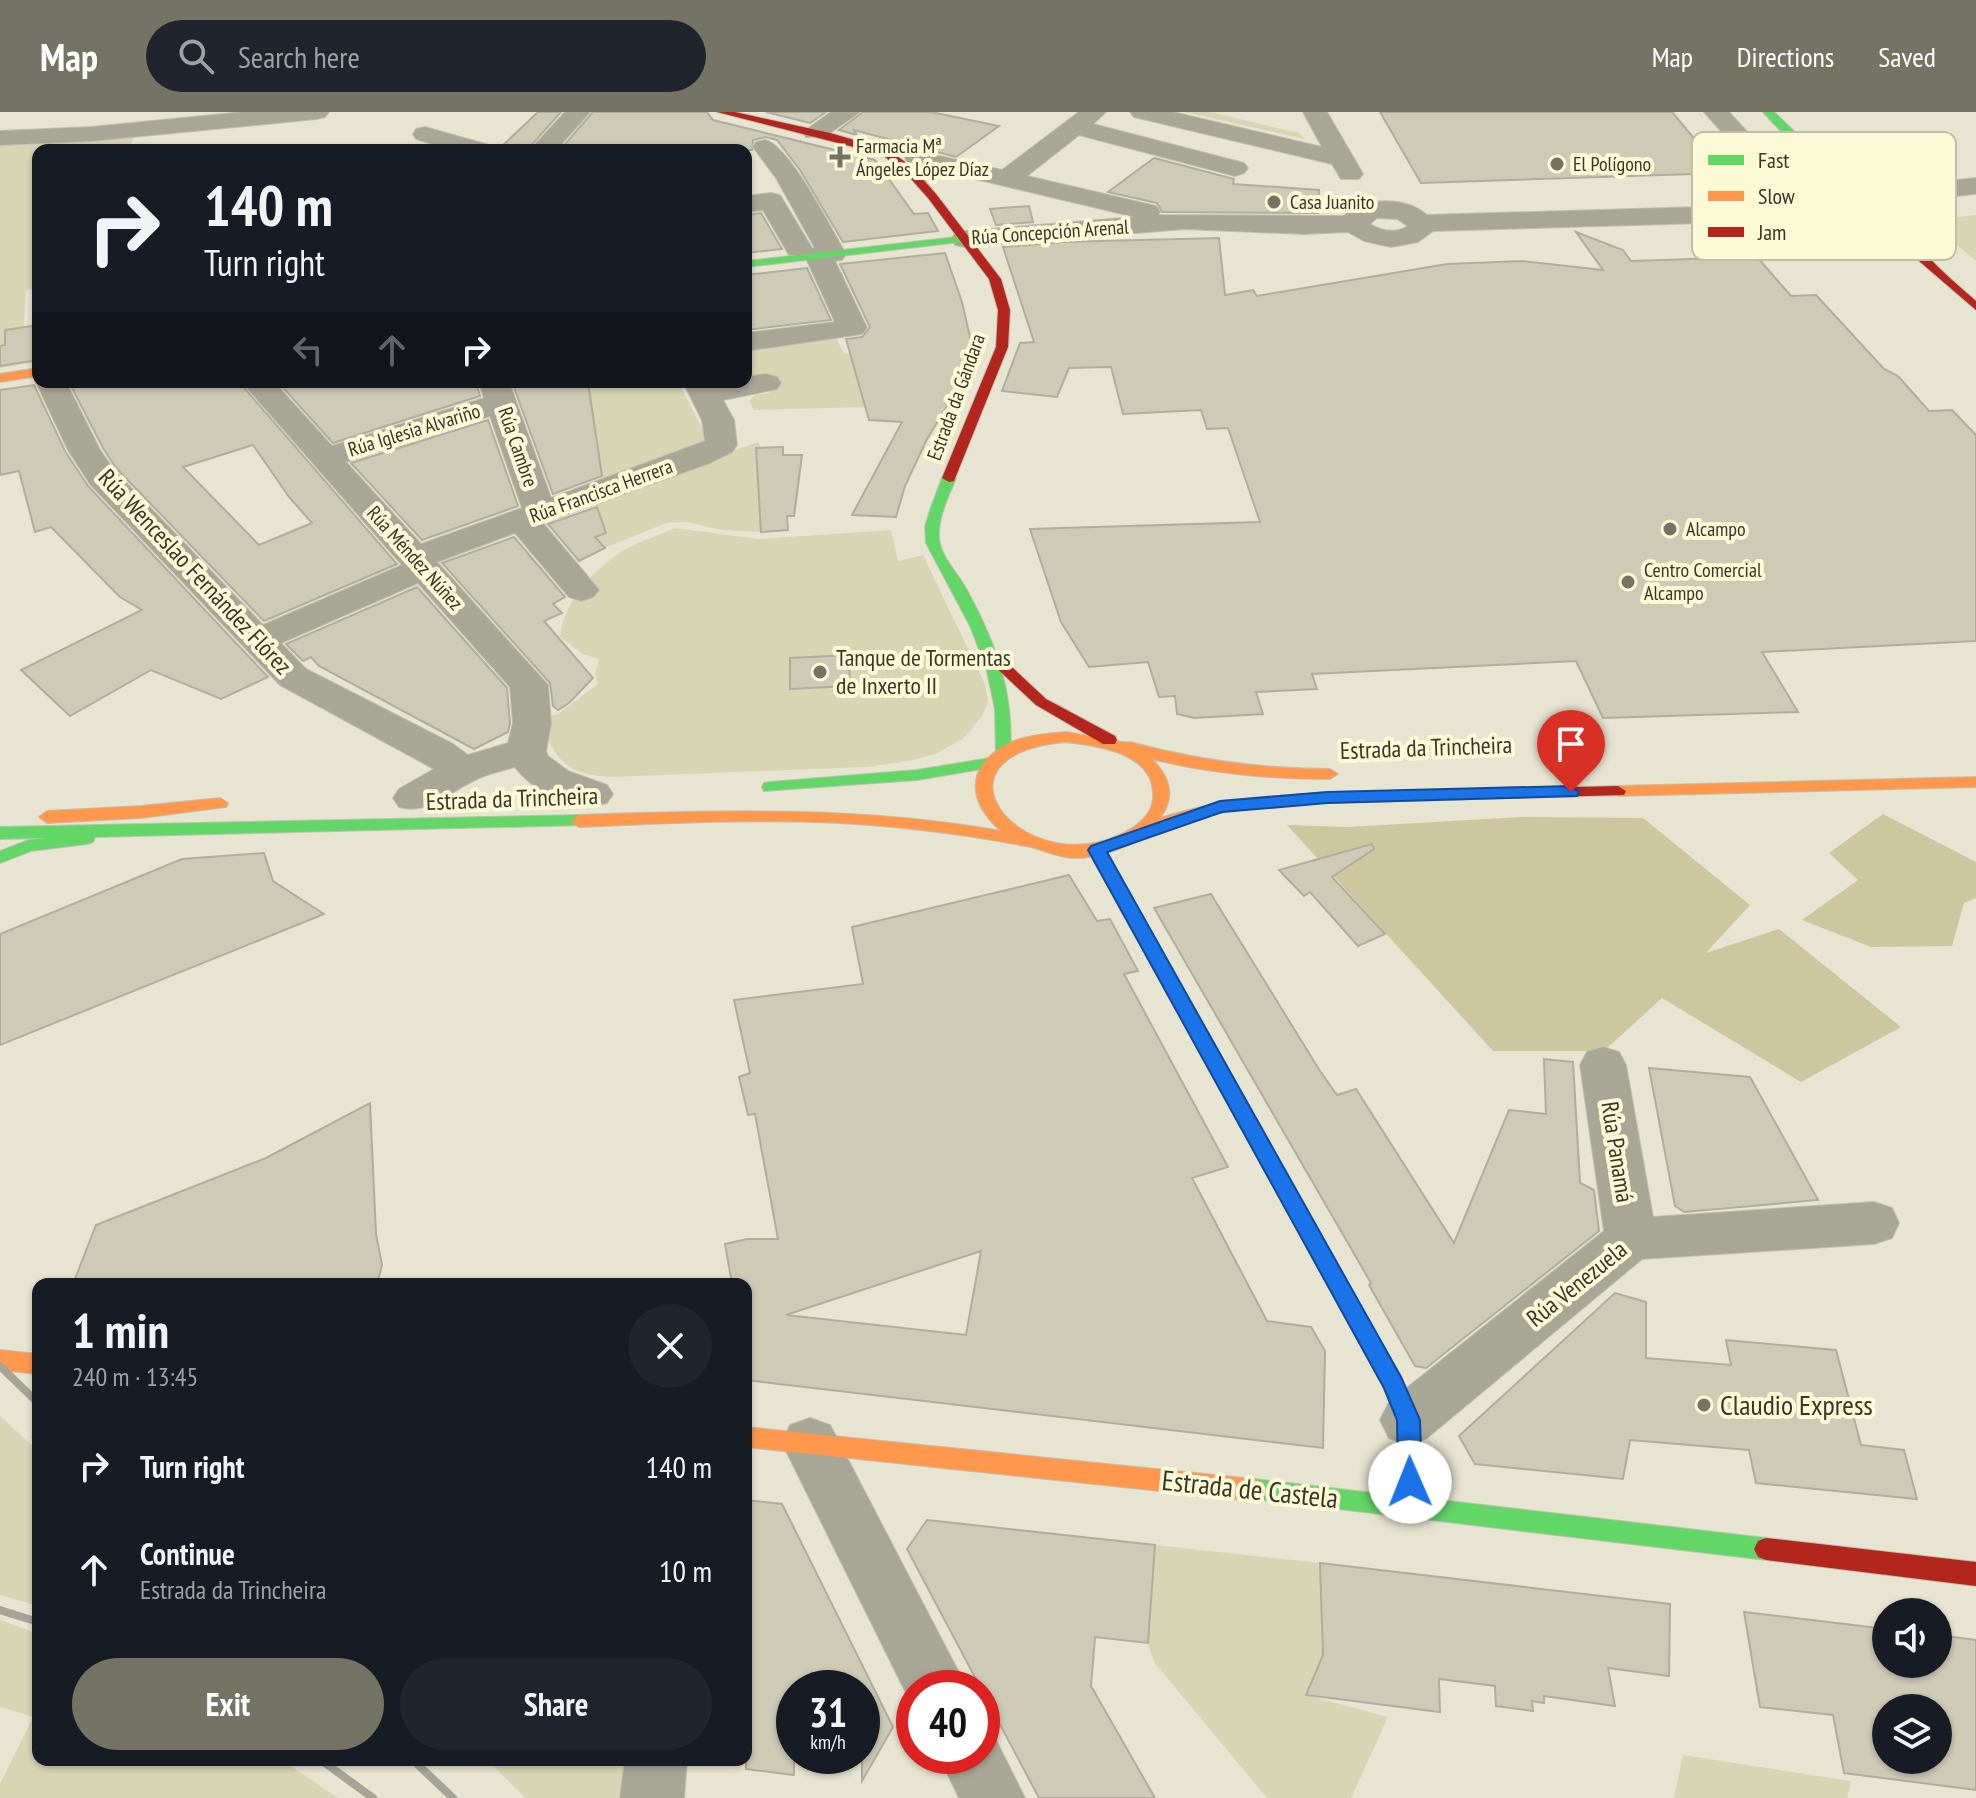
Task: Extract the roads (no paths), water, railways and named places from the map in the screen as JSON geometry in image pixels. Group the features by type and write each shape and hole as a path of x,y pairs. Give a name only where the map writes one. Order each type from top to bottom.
{"main road":[{"path":"730,114 771,134 815,132 885,152 913,164"},
{"path":"1760,117 1779,132"},
{"name":"Estrada da Gándara","path":"913,164 995,279 1004,310 1002,347 966,430 933,524 933,543 994,658"},
{"name":"Rúa Concepción Arenal","path":"752,263 965,239"},
{"path":"1924,260 1976,307"},
{"path":"0,378 32,373"},
{"path":"994,658 1041,702 1142,757 1150,765 1157,774 1163,794 1158,814 1142,831 1122,843 1097,850 1059,851 1024,841 1003,828 989,813 983,795 984,778 998,758 1007,734 994,658"},
{"path":"749,788 917,775 998,758 1024,742 1051,735 1081,734 1114,742"},
{"name":"Estrada da Trincheira","path":"1114,742 1162,759 1240,770 1351,774"},
{"name":"Estrada da Trincheira","path":"1142,831 1220,807 1327,798 1976,782"},
{"name":"Estrada da Trincheira","path":"548,795 601,794"},
{"path":"0,832 51,816 141,812 228,803 31,805"},
{"name":"Estrada da Trincheira","path":"0,832 810,814 905,818 967,827 1024,841"},
{"path":"0,857 56,841 239,829"},
{"path":"1097,850 1393,1384 1408,1420 1411,1506"},
{"path":"0,1360 32,1363"},
{"name":"Estrada de Castela","path":"752,1438 1411,1506 1976,1574"}],"street":[{"path":"49,136 64,112"},
{"path":"548,144 578,112"},
{"path":"815,132 848,112"},
{"path":"1142,112 1342,159"},
{"path":"1716,112 1734,132"},
{"path":"1290,118 1319,120 1342,159 1371,235 1399,238 1419,231 1421,223 1692,215"},
{"path":"0,138 147,139 311,119"},
{"path":"1007,179 1085,119 1150,147 1235,168"},
{"path":"425,134 459,144"},
{"path":"752,341 852,328 818,255 771,134"},
{"path":"1127,163 1150,147"},
{"path":"913,164 1007,179 1080,196 1126,217"},
{"path":"752,181 788,176"},
{"path":"1080,196 1104,179"},
{"path":"1956,187 1976,186"},
{"path":"752,203 771,201 818,255"},
{"path":"1956,205 1976,203"},
{"name":"Rúa Concepción Arenal","path":"965,239 1126,217 1304,226 1364,217"},
{"path":"752,387 766,383"},
{"name":"Rúa Wenceslao Fernández Flórez","path":"54,388 84,450 102,477 293,677 439,753 460,783"},
{"name":"Rúa Méndez Núñez","path":"262,388 529,685 532,723 526,751"},
{"path":"707,399 748,388"},
{"name":"Rúa Iglesia Alvariño","path":"325,458 498,392"},
{"name":"Rúa Cambre","path":"498,392 531,516 581,590"},
{"name":"Rúa Francisca Herrera","path":"258,640 419,563 531,516 721,445 707,399"},
{"path":"406,798 460,783 526,751 532,766 550,779 601,794"},
{"name":"Rúa Panamá","path":"1603,1065 1631,1239"},
{"name":"Rúa Venezuela","path":"1408,1420 1631,1239 1874,1223"},
{"path":"810,1443 927,1670"},
{"path":"652,1798 655,1766"},
{"path":"980,1774 993,1798"}],"railway":[{"path":"0,1366 32,1397"},
{"path":"0,1610 32,1620"},
{"path":"329,1766 373,1798"},
{"path":"419,1766 453,1798"}],"place":[{"name":"Farmacia Mª Ángeles López Díaz","path":"840,157"},
{"name":"El Polígono","path":"1557,164"},
{"name":"Casa Juanito","path":"1274,202"},
{"name":"Alcampo","path":"1670,529"},
{"name":"Centro Comercial Alcampo","path":"1628,582"},
{"name":"Tanque de Tormentas de Inxerto II","path":"820,672"},
{"name":"Claudio Express","path":"1704,1405"}]}
